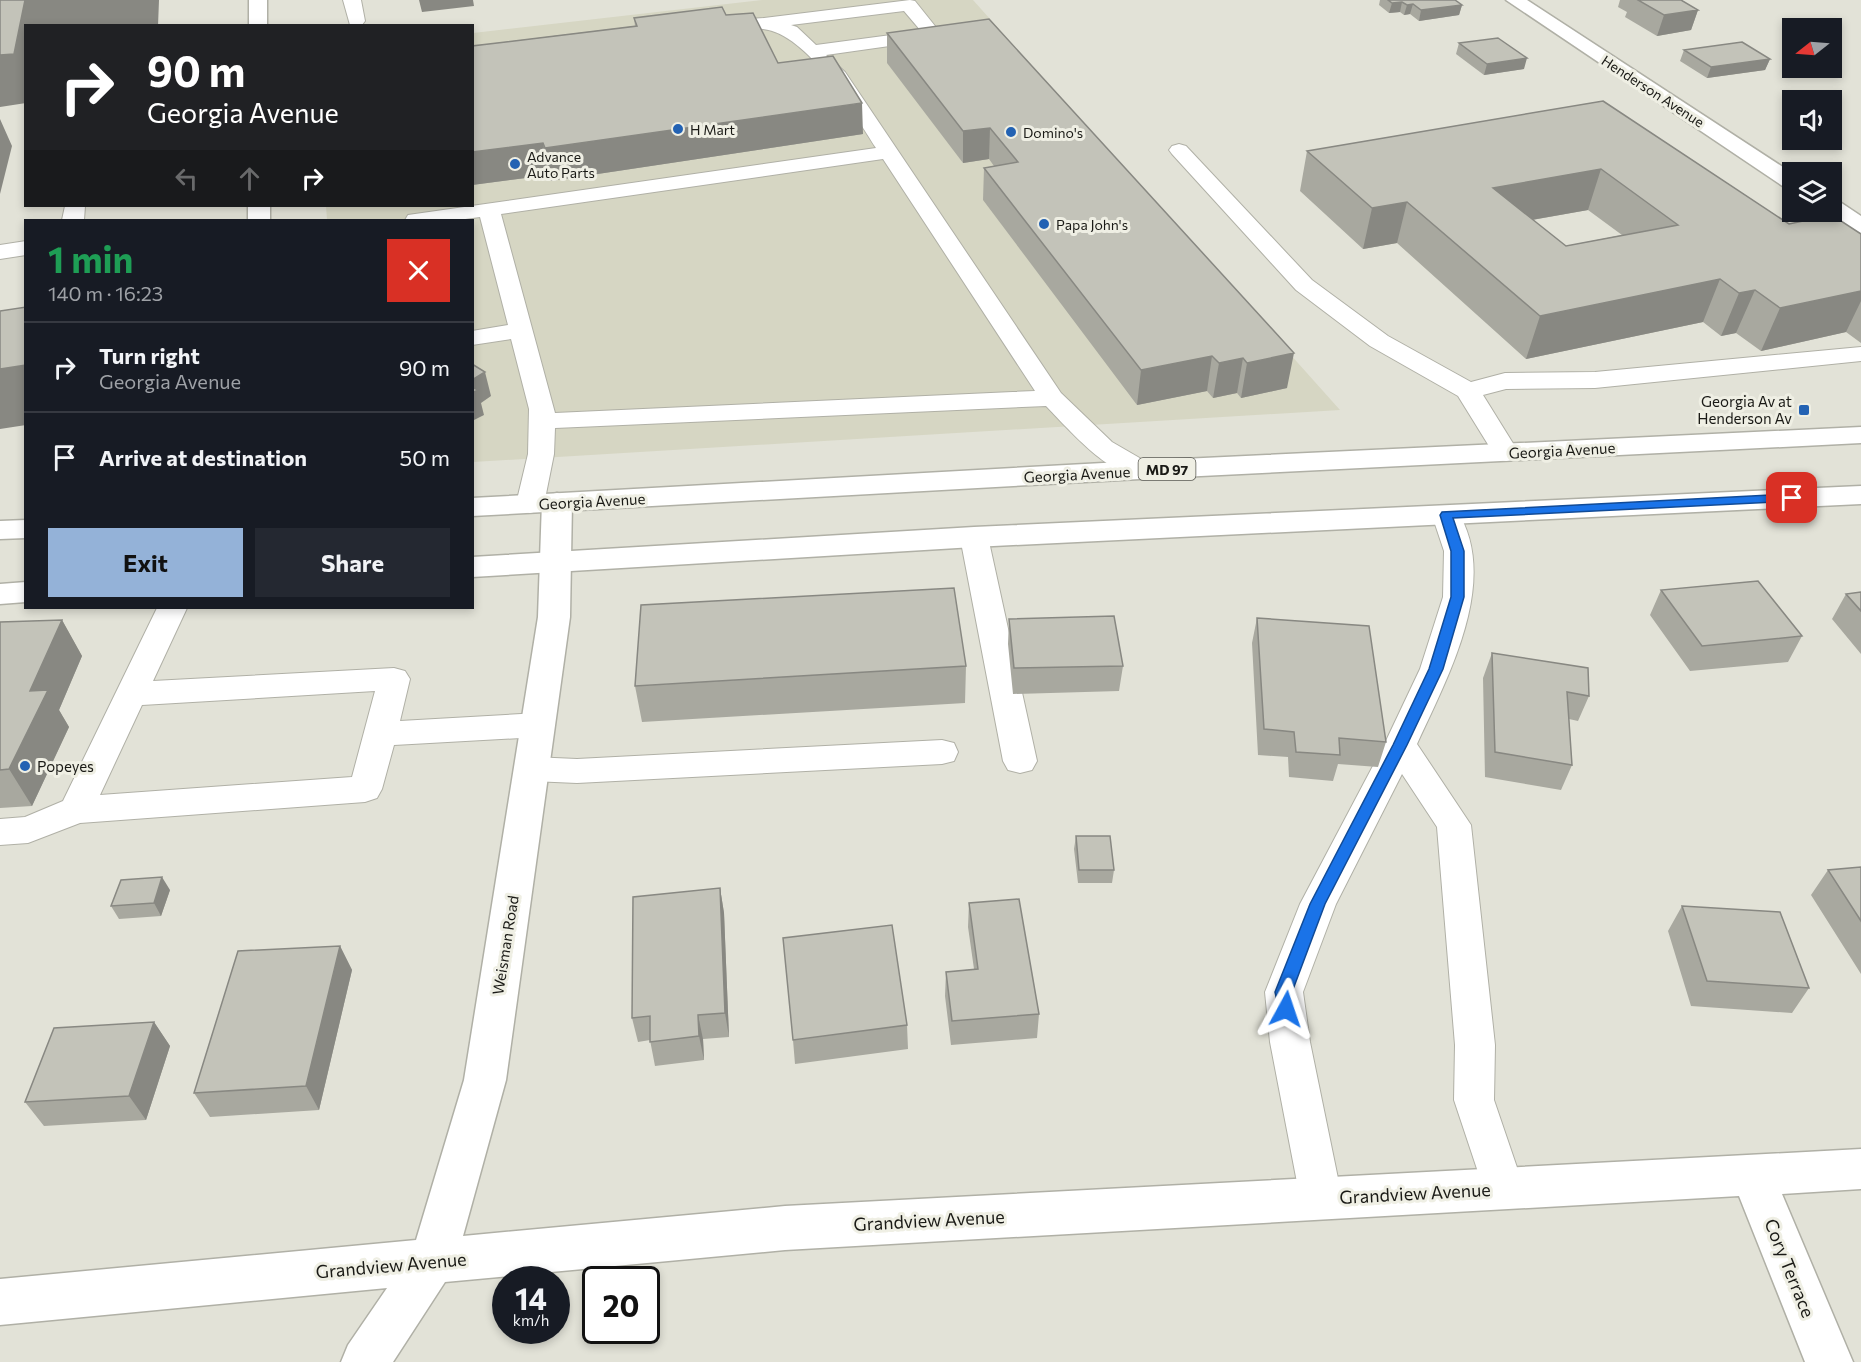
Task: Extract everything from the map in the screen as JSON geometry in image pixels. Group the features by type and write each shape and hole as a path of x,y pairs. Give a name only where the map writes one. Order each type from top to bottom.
{"street":[{"path":"258,0 258,24"},
{"name":"Henderson Avenue","path":"1515,0 1782,175"},
{"path":"1842,214 1861,226"},
{"name":"Georgia Avenue","path":"474,507 1140,470 1861,435"},
{"path":"474,567 974,537 1861,495"},
{"name":"Weisman Road","path":"365,1362 433,1261 484,1080 554,617 556,562 544,503"},
{"path":"0,530 24,529"},
{"path":"0,594 24,592"},
{"name":"Grandview Avenue","path":"0,1302 785,1228 1861,1169"},
{"name":"Cory Terrace","path":"1752,1174 1829,1362"}],"lane":[{"path":"352,0 356,21"},
{"path":"698,28 763,23 909,5 933,35 812,51"},
{"path":"763,23 791,31 838,76 1052,398 1103,448 1140,470"},
{"path":"1179,150 1304,285 1379,341 1468,391 1506,453"},
{"path":"423,219 889,152"},
{"path":"489,210 542,410 540,454 544,503"},
{"path":"0,252 24,248"},
{"path":"474,338 521,330"},
{"path":"1468,391 1505,381 1596,380 1861,354"},
{"path":"542,421 1052,398"},
{"path":"1321,1198 1290,1042 1284,992 1318,904 1400,745 1436,669 1458,597 1458,551 1446,515"},
{"path":"974,537 1020,761"},
{"path":"76,810 172,609"},
{"path":"0,832 28,830 76,810 365,789 394,679 130,694"},
{"path":"381,734 539,725"},
{"path":"1400,745 1454,825 1475,1045 1474,1100 1503,1188"},
{"path":"532,769 577,771 942,752"}],"shaded area":[{"path":"762,0 973,0 1340,410 474,462 474,219 327,219 326,207 474,207 474,33"}],"building":[{"path":"0,0 25,0 14,54 0,55"},
{"path":"1388,0 1455,0 1462,5 1421,10 1413,4 1392,3"},
{"path":"1638,0 1681,0 1698,10 1664,15"},
{"path":"722,7 726,15 753,13 778,63 833,56 862,103 545,148 543,143 474,152 474,46 637,26 634,18"},
{"path":"989,19 1294,353 1247,363 1243,358 1219,363 1212,356 1141,370 984,168 1018,162 990,128 963,131 887,33"},
{"path":"1498,38 1527,58 1487,64 1459,43"},
{"path":"1742,42 1770,59 1711,67 1684,50"},
{"path":"1603,101 1782,219 1782,222 1789,224 1842,222 1861,234 1861,291 1780,308 1755,290 1739,293 1720,279 1540,316 1407,202 1372,208 1307,151","holes":["1601,169 1678,225 1566,246 1493,188"]},
{"path":"24,307 24,365 0,369 0,311"},
{"path":"474,365 485,372 474,379"},
{"path":"1758,581 1802,636 1702,646 1661,590"},
{"path":"954,588 966,666 635,686 641,605"},
{"path":"1861,592 1861,611 1846,594"},
{"path":"1114,616 1123,666 1014,668 1009,619"},
{"path":"1257,618 1369,626 1386,742 1339,738 1340,755 1296,752 1294,732 1264,729"},
{"path":"62,620 30,691 48,690 9,769 0,770 0,622"},
{"path":"1492,653 1588,668 1589,696 1567,692 1572,765 1495,752"},
{"path":"1076,836 1110,836 1114,870 1079,870"},
{"path":"1861,867 1861,921 1828,870"},
{"path":"162,877 154,903 111,906 121,880"},
{"path":"720,888 725,1013 698,1015 699,1036 650,1042 650,1016 632,1018 633,897"},
{"path":"1019,899 1039,1014 952,1021 946,972 978,969 969,903"},
{"path":"1682,906 1780,912 1809,988 1707,981"},
{"path":"892,925 907,1025 793,1040 783,938"},
{"path":"340,946 306,1086 194,1093 238,951"},
{"path":"154,1022 129,1096 25,1102 54,1028"}],"place":[{"name":"H Mart","path":"678,129"},
{"name":"Domino's","path":"1011,132"},
{"name":"Advance Auto Parts","path":"515,164"},
{"name":"Papa John's","path":"1044,224"},
{"name":"Georgia Av at Henderson Av","path":"1804,410"},
{"name":"Popeyes","path":"25,766"}],"route":[{"path":"1286,1009 1284,992 1318,904 1400,745 1436,669 1458,597 1458,551 1446,515 1792,498"}]}
